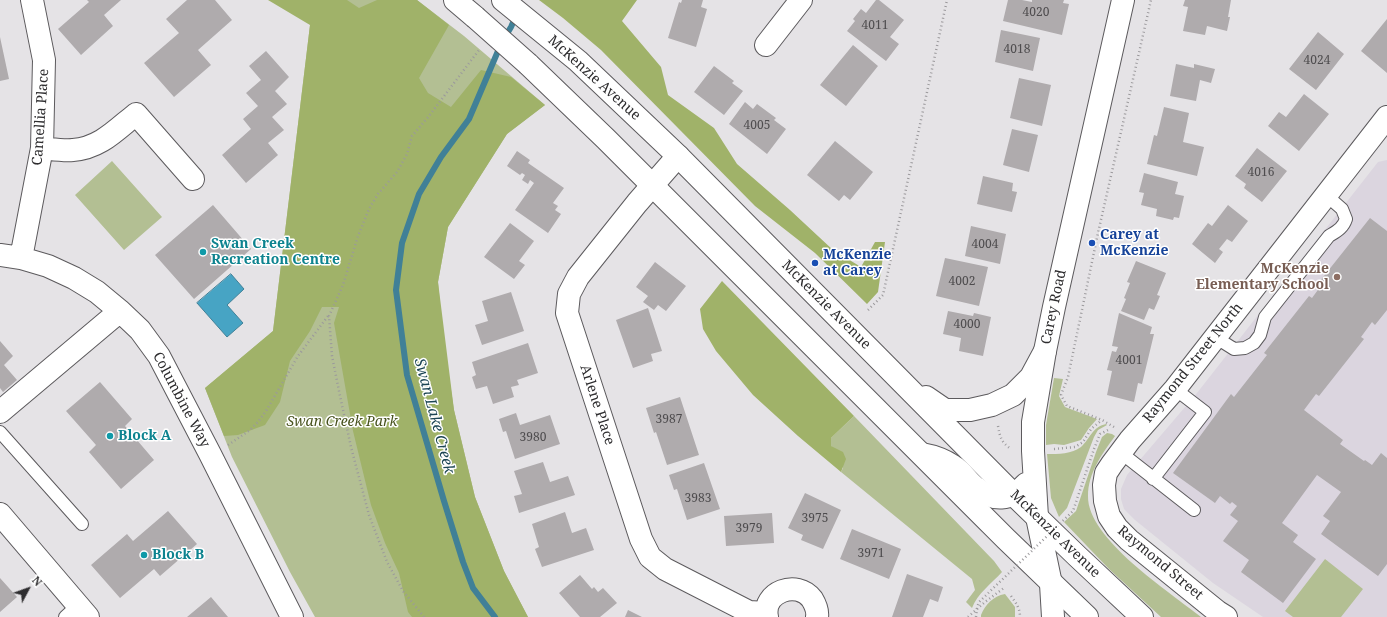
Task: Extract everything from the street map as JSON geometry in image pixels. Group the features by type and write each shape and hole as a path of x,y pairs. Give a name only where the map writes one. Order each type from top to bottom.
{"street":[{"name":"Camellia Place","path":"21,258 42,148 44,60 32,0"},
{"path":"455,0 528,64 601,134 1051,584 1087,617"},
{"name":"McKenzie Avenue","path":"503,0 578,60 678,156 1014,495 1142,617"},
{"path":"766,45 801,0"},
{"name":"Carey Road","path":"1053,617 1051,584 1037,516 1033,422 1045,351 1071,228 1123,0"},
{"path":"42,148 72,150 88,148 103,141 136,114 193,179"},
{"name":"Raymond Street North","path":"1105,502 1104,485 1106,473 1120,452 1175,389 1326,195 1385,122"},
{"name":"Arlene Place","path":"678,156 637,202 578,277 568,294 567,313 641,539 650,557 665,569 749,612 767,615 769,602 776,594 787,589 798,589 808,594 815,603 817,617"},
{"name":"Columbine Way","path":"0,254 21,258 48,266 74,278 97,292 140,330 158,356 210,454 292,617"},
{"path":"0,412 120,311"},
{"path":"905,384 945,410 970,410 992,405 1012,395 1031,376 1045,351"},
{"path":"922,454 938,457 954,467 976,488 986,495 997,498 1014,495 1020,491 1028,481 1034,468"},
{"name":"Raymond Street","path":"1105,502 1109,516 1117,528 1129,540 1226,617"},
{"path":"0,514 77,613"}],"lane":[{"path":"1215,337 1234,349 1245,348 1254,343 1260,335 1265,318 1329,236 1340,230 1344,224 1346,219 1342,209 1326,195"},
{"path":"1153,479 1205,412 1175,389"},
{"path":"0,432 82,524"},
{"path":"1120,452 1194,510"}],"path":[{"path":"868,310 883,295 947,0"},
{"path":"1116,428 1102,420 1067,406 1061,395 1068,377 1099,225 1151,0"},
{"path":"210,454 228,445 250,430 266,412 298,356 329,316 343,285 358,236 369,210 378,194 397,172 407,154 412,136 479,50"},
{"path":"329,316 332,356 339,391 351,447 369,515 387,562 403,591 424,617"},
{"path":"1066,448 1075,447 1083,442 1092,429 1102,420"},
{"path":"998,423 1003,444 1011,449"},
{"path":"976,617 979,602 1073,511 1094,449"},
{"path":"968,617 1004,588"},
{"path":"1011,596 1017,604 1020,617"}],"shaded area":[{"name":"McKenzie Elementary School","path":"1387,160 1387,617 1263,617 1213,583 1135,520 1124,509 1121,499 1121,489 1127,475 1197,393 1378,162"}],"green space":[{"name":"Swan Creek Park","path":"268,0 347,0 359,8 377,0 417,0 449,25 419,78 428,93 451,107 481,70 511,77 545,105 507,134 448,227 438,282 454,410 475,497 504,571 528,617 412,617 408,612 399,573 385,543 371,505 353,431 334,323 339,307 322,307 310,331 290,361 280,402 265,425 238,435 224,436 205,388 273,331 310,25"},
{"name":"Swan Creek Park","path":"323,0 417,0 464,36 545,105 507,134 448,227 438,282 443,336 454,410 475,497 504,571 528,617 315,617 290,572 232,457 205,388 273,331 310,25"},
{"path":"539,0 637,0 622,21 661,67 668,95 714,128 737,164 833,250 861,267 875,242 885,242 878,292 867,304 815,253 755,206 601,50"},
{"path":"112,161 162,217 124,250 75,195"},
{"path":"722,281 854,416 831,438 831,446 843,452 846,459 841,472 798,436 753,395 716,351 703,329 700,309"},
{"path":"1054,378 1063,379 1059,396 1065,407 1097,419 1081,440 1064,445 1046,445 1046,425"},
{"path":"854,416 994,561 1002,572 981,593 972,608 966,602 975,590 972,579 841,472 843,468 831,446 831,438"},
{"path":"1106,424 1107,425 1098,430 1094,437 1067,508 1059,517 1051,498 1047,454 1065,453 1081,447 1094,430"},
{"path":"1107,433 1115,436 1101,457 1090,479 1088,496 1091,513 1101,530 1115,547 1151,579 1201,617 1161,617 1109,569 1064,522 1076,511 1096,452 1102,437"},
{"path":"1325,559 1363,589 1341,617 1293,617 1285,611"},
{"path":"1005,594 1015,607 1015,617 981,617 987,604 997,597"}],"water":[{"path":"231,274 244,289 227,305 243,323 227,337 197,303"}],"building":[{"path":"87,0 121,0 104,15 113,26 81,55 58,29 89,2"},
{"path":"187,0 215,0 232,20 198,50 211,65 174,97 144,63 179,33 166,19"},
{"path":"682,0 703,0 701,7 707,9 696,47 668,38 679,2 681,3"},
{"path":"876,0 879,0 904,20 890,37 899,44 886,61 847,31 855,21 853,19 861,9 866,13"},
{"path":"1008,0 1032,2 1032,0 1064,0 1063,3 1069,4 1062,35 1003,21"},
{"path":"1185,0 1231,0 1227,31 1207,26 1205,35 1183,31 1188,7 1183,6"},
{"path":"1387,19 1387,73 1361,51"},
{"path":"1001,30 1040,38 1033,71 995,62"},
{"path":"1318,32 1344,54 1316,90 1289,69"},
{"path":"0,37 9,79 0,81"},
{"path":"853,45 878,66 846,106 820,85"},
{"path":"266,51 289,77 275,91 287,104 272,117 284,130 268,143 278,155 246,183 222,155 251,129 243,119 258,106 246,93 261,80 249,66"},
{"path":"1176,64 1194,68 1194,64 1215,69 1211,83 1200,80 1196,101 1170,96"},
{"path":"714,66 734,81 732,83 743,91 724,115 694,92"},
{"path":"1019,78 1051,85 1042,126 1010,118"},
{"path":"1304,94 1329,114 1299,151 1268,126 1279,112 1286,117"},
{"path":"745,102 753,109 757,104 776,118 774,120 786,129 767,154 729,124"},
{"path":"1164,107 1189,113 1183,142 1204,147 1197,176 1147,164 1154,135 1157,136"},
{"path":"1012,129 1038,135 1029,172 1003,165"},
{"path":"835,141 873,172 850,200 844,195 839,201 807,175"},
{"path":"1257,148 1287,171 1262,202 1244,188 1246,184 1235,176"},
{"path":"517,151 530,160 528,163 564,188 553,203 558,206 555,210 561,214 548,233 515,210 534,183 530,180 528,184 522,180 525,175 522,173 520,175 507,166"},
{"path":"1144,173 1178,182 1175,194 1184,196 1179,218 1174,217 1173,220 1156,216 1157,209 1141,205 1144,193 1139,192"},
{"path":"983,176 1013,183 1012,191 1017,192 1012,212 977,204"},
{"name":"Swan Creek Recreation Centre","path":"213,205 251,249 194,299 155,255"},
{"path":"1228,205 1248,221 1232,242 1227,239 1219,249 1223,252 1215,263 1192,244 1208,223 1212,226"},
{"path":"1370,218 1387,231 1387,310 1375,325 1372,322 1361,337 1364,339 1319,396 1316,394 1304,410 1343,440 1340,444 1364,461 1365,460 1372,465 1381,453 1387,458 1387,564 1378,576 1321,534 1330,521 1323,516 1341,492 1317,475 1282,523 1298,535 1293,542 1316,559 1283,603 1241,572 1249,560 1223,541 1238,521 1230,515 1237,506 1232,502 1230,504 1220,496 1215,503 1173,473 1231,394 1234,397 1267,355 1264,353 1309,296 1312,298 1323,283 1320,281"},
{"path":"510,223 534,241 519,261 525,265 514,279 484,257"},
{"path":"971,226 1006,234 1000,264 965,256"},
{"path":"945,258 988,267 979,306 936,296"},
{"path":"1136,261 1166,273 1157,295 1160,296 1154,310 1149,308 1144,320 1121,311 1130,283 1127,282"},
{"path":"655,262 686,286 666,311 658,305 654,310 643,302 648,296 636,287"},
{"path":"511,292 524,331 482,345 475,325 488,321 482,301"},
{"path":"648,308 662,351 651,354 653,361 633,368 616,320"},
{"path":"948,311 973,316 974,313 991,317 983,356 959,351 961,338 943,334"},
{"path":"1119,313 1152,327 1150,334 1154,334 1142,384 1138,383 1134,402 1107,395 1112,371 1107,370 1112,351 1116,352 1118,347 1112,346"},
{"path":"0,341 13,356 4,365 17,380 3,392 0,388"},
{"path":"528,343 538,373 517,380 519,385 511,387 514,397 493,404 487,386 476,389 472,377 476,375 472,362"},
{"name":"Block A","path":"100,382 132,419 125,426 154,460 121,489 89,452 96,445 66,411"},
{"path":"680,397 699,455 667,465 646,408"},
{"path":"516,413 520,425 550,415 560,444 515,459 506,431 503,432 499,419"},
{"path":"543,462 550,482 568,476 575,495 519,513 514,496 522,494 514,471"},
{"path":"704,463 720,509 687,520 677,489 674,490 669,475"},
{"path":"805,493 841,510 823,549 801,540 803,535 788,528"},
{"name":"Block B","path":"168,511 197,544 160,576 154,569 120,598 91,565 127,534 133,541"},
{"path":"565,512 572,533 586,528 594,550 542,567 535,549 539,547 532,524"},
{"path":"772,513 774,543 726,546 724,516"},
{"path":"852,529 901,549 889,579 840,559"},
{"path":"907,574 943,587 938,602 930,599 923,617 892,617"},
{"path":"580,575 592,589 594,587 598,592 603,588 617,603 600,617 580,617 559,593"},
{"path":"0,578 17,597 0,612"},
{"path":"211,597 228,617 187,617"},
{"path":"628,610 642,617 625,617"}],"waterway":[{"name":"Swan Lake Creek","path":"495,617 473,588 463,562 444,501 407,375 396,290 402,243 419,194 441,157 469,119 501,44 516,16"}],"place":[{"name":"Carey at McKenzie","path":"1092,243"},
{"name":"Swan Creek Recreation Centre","path":"203,252"},
{"name":"McKenzie at Carey","path":"815,263"},
{"name":"McKenzie Elementary School","path":"1337,277"},
{"name":"Block A","path":"110,436"},
{"name":"Block B","path":"144,555"}]}
